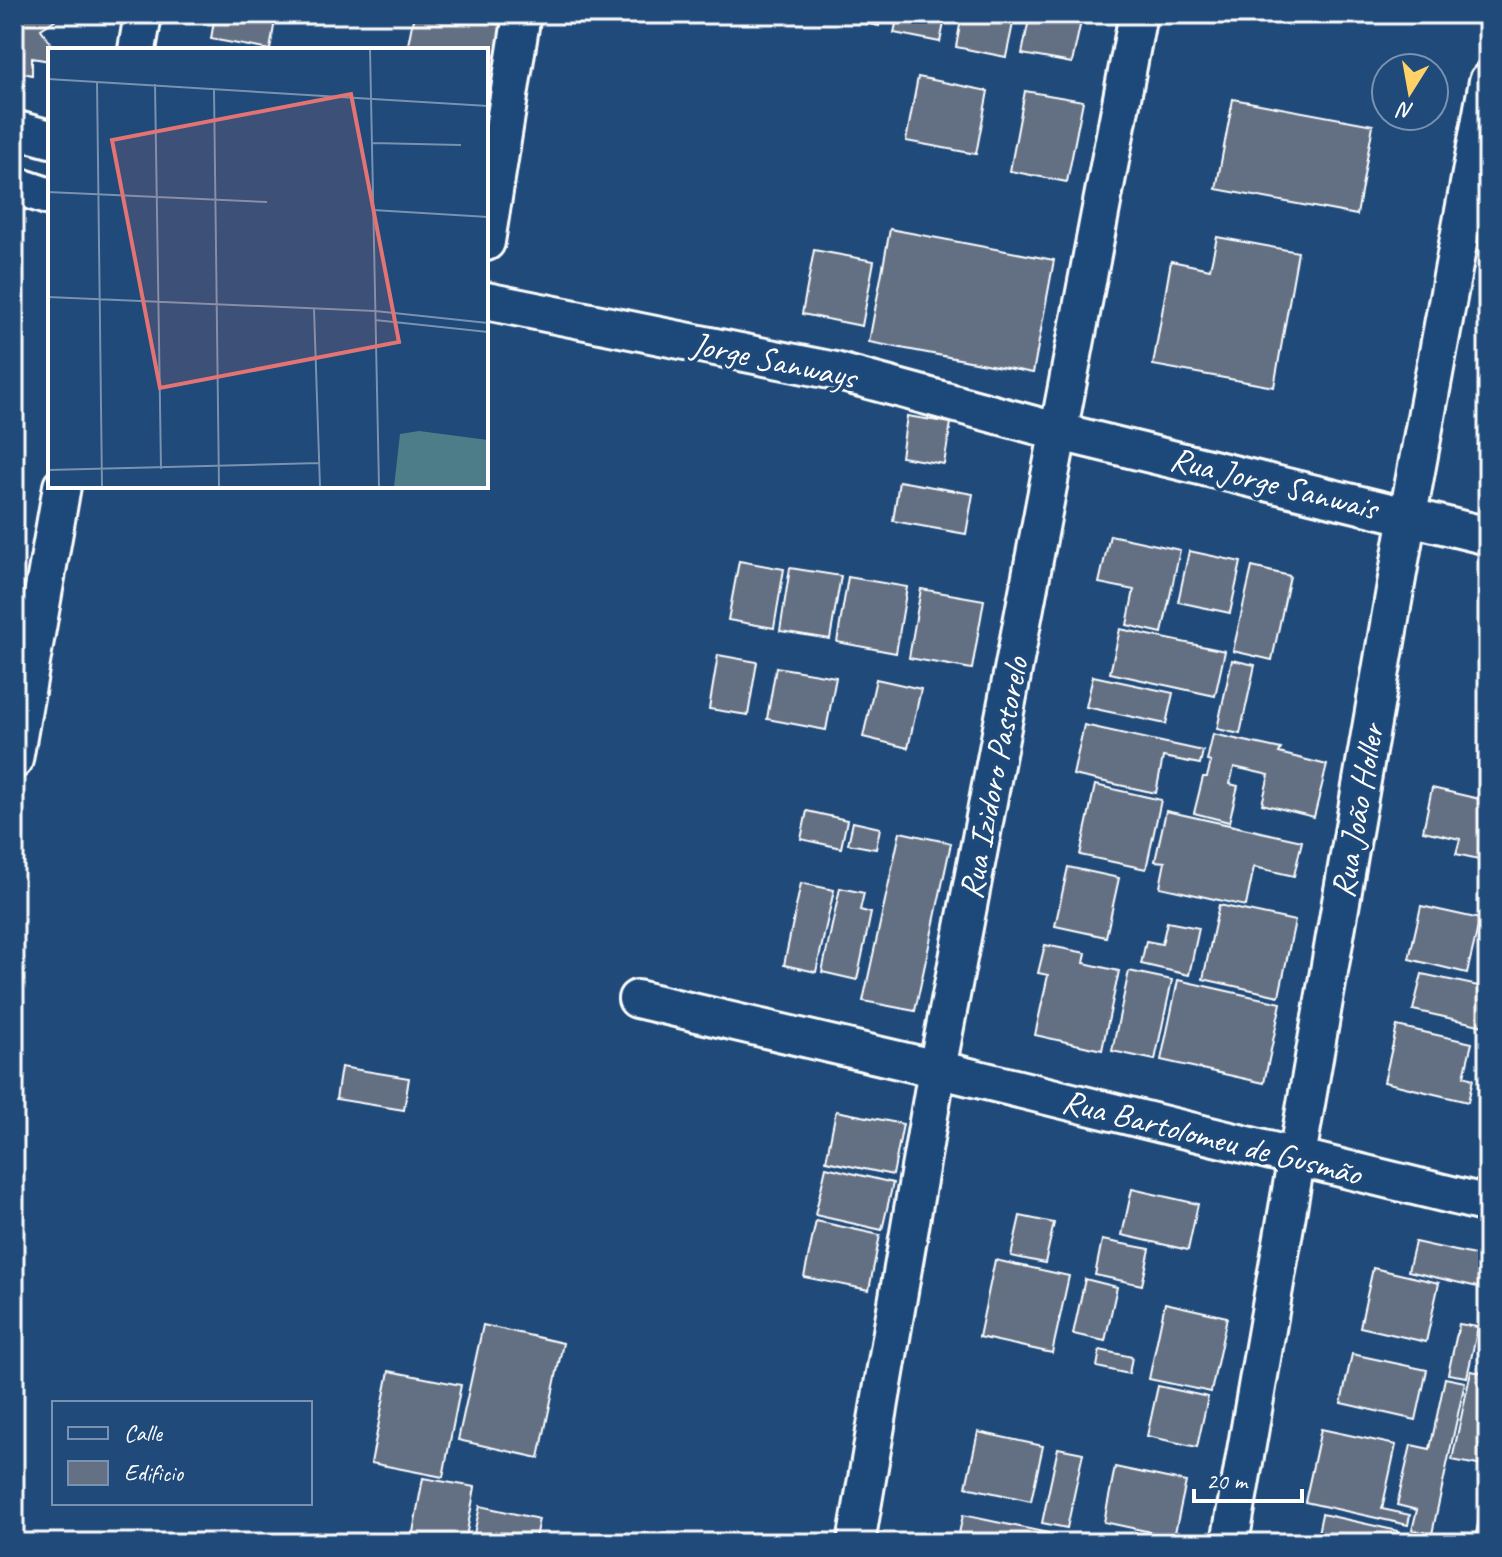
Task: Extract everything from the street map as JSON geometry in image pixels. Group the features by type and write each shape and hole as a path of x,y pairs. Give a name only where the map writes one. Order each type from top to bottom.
{"street":[{"path":"137,48 143,14"},
{"path":"488,229 522,14"},
{"name":"Rua Izidoro Pastorelo","path":"856,1543 937,1069 1138,14"},
{"name":"Rua João Holler","path":"1230,1543 1408,515 1488,81"},
{"path":"14,129 48,138"},
{"path":"14,185 48,196"},
{"name":"Jorge Sanways","path":"488,301 835,371 1060,432"},
{"name":"Rua Jorge Sanwais","path":"1060,432 1488,536"},
{"path":"14,760 62,488"},
{"name":"Rua Bartolomeu de Gusmão","path":"637,999 1488,1204"}],"building":[{"path":"14,14 64,14 41,29 54,48 48,48 48,61 32,58 32,75 14,71"},
{"path":"215,14 276,14 270,48 211,39"},
{"path":"414,14 441,14 501,25 488,96 488,48 407,48"},
{"path":"843,14 881,14 879,26 842,18"},
{"path":"898,14 946,14 940,42 894,33"},
{"path":"962,14 1015,14 1006,57 956,47"},
{"path":"1030,14 1081,21 1072,63 1022,54"},
{"path":"918,77 988,91 976,154 906,141"},
{"path":"1025,91 1083,101 1067,182 1010,171"},
{"path":"1233,99 1370,124 1372,132 1357,215 1216,189"},
{"path":"890,229 1054,260 1033,373 869,342"},
{"path":"1217,237 1298,252 1274,387 1153,365 1171,261 1210,269"},
{"path":"814,250 874,261 862,326 802,314"},
{"path":"907,416 951,423 944,464 901,457"},
{"path":"899,481 973,494 966,534 893,521"},
{"path":"1110,535 1180,550 1162,633 1127,625 1134,590 1099,583"},
{"path":"1189,551 1241,562 1230,613 1178,602"},
{"path":"739,561 784,569 774,628 728,620"},
{"path":"1252,567 1290,576 1272,660 1233,651"},
{"path":"790,568 841,576 830,639 780,631"},
{"path":"848,577 907,587 896,653 837,642"},
{"path":"921,589 984,600 972,669 909,658"},
{"path":"1120,629 1225,651 1215,696 1110,673"},
{"path":"718,655 757,662 748,715 709,709"},
{"path":"1232,660 1255,665 1240,734 1217,729"},
{"path":"776,667 836,677 826,730 767,719"},
{"path":"1093,676 1173,693 1166,724 1086,707"},
{"path":"876,679 921,689 908,748 863,737"},
{"path":"1084,725 1203,751 1200,764 1163,757 1156,793 1073,775"},
{"path":"1213,734 1281,749 1279,753 1327,765 1314,817 1262,804 1269,775 1234,767 1230,784 1238,786 1229,822 1194,813 1203,777 1207,777 1211,762 1207,761"},
{"path":"1095,785 1161,800 1146,869 1080,855"},
{"path":"1432,788 1488,801 1488,861 1456,854 1460,839 1423,831"},
{"path":"807,811 847,820 841,848 801,839"},
{"path":"1166,811 1302,841 1294,876 1254,867 1246,906 1160,887 1165,862 1155,861"},
{"path":"853,822 880,828 876,849 848,844"},
{"path":"900,832 951,843 915,1011 863,1001"},
{"path":"1068,867 1119,878 1106,937 1055,926"},
{"path":"801,883 834,890 816,972 784,965"},
{"path":"840,888 864,893 860,910 871,913 857,980 822,972"},
{"path":"1219,905 1295,921 1279,996 1203,979"},
{"path":"1421,906 1480,919 1467,973 1409,959"},
{"path":"1167,922 1199,928 1189,975 1141,964 1146,941 1162,944"},
{"path":"1045,945 1086,953 1084,963 1119,971 1102,1050 1035,1035 1048,975 1038,973"},
{"path":"1129,971 1172,980 1155,1060 1112,1051"},
{"path":"1422,974 1488,988 1488,1027 1413,1010"},
{"path":"1178,980 1281,1003 1264,1083 1161,1060"},
{"path":"1397,1026 1472,1043 1464,1076 1473,1079 1468,1102 1384,1082"},
{"path":"341,1067 409,1078 404,1110 336,1099"},
{"path":"836,1111 903,1124 893,1175 826,1161"},
{"path":"826,1167 893,1183 882,1230 815,1215"},
{"path":"1132,1189 1198,1204 1188,1250 1122,1235"},
{"path":"1020,1216 1054,1223 1045,1263 1011,1256"},
{"path":"816,1221 880,1235 869,1290 804,1277"},
{"path":"1102,1240 1150,1249 1142,1285 1095,1275"},
{"path":"1415,1242 1488,1258 1482,1288 1408,1271"},
{"path":"995,1260 1069,1276 1052,1353 979,1337"},
{"path":"1373,1268 1439,1283 1426,1342 1360,1327"},
{"path":"1085,1279 1117,1287 1105,1341 1073,1334"},
{"path":"1165,1303 1227,1317 1211,1392 1149,1379"},
{"path":"1459,1324 1478,1327 1467,1377 1448,1374"},
{"path":"483,1325 563,1343 539,1458 458,1440"},
{"path":"1100,1350 1132,1357 1129,1374 1097,1367"},
{"path":"1352,1354 1427,1370 1416,1420 1341,1403"},
{"path":"389,1371 461,1385 443,1477 371,1463"},
{"path":"1471,1371 1488,1374 1488,1467 1452,1460"},
{"path":"1445,1378 1465,1382 1432,1534 1412,1530 1417,1510 1397,1505 1411,1445 1430,1449"},
{"path":"1158,1386 1208,1397 1197,1447 1147,1436"},
{"path":"1321,1429 1396,1445 1382,1509 1410,1515 1408,1525 1305,1502"},
{"path":"978,1432 1043,1446 1031,1501 966,1487"},
{"path":"1058,1448 1083,1453 1067,1528 1042,1523"},
{"path":"1115,1467 1186,1482 1174,1537 1104,1522"},
{"path":"423,1478 475,1487 465,1543 411,1543"},
{"path":"1488,1478 1488,1541 1475,1538"},
{"path":"480,1506 539,1519 534,1543 472,1543"},
{"path":"1322,1514 1398,1531 1396,1543 1316,1543"},
{"path":"963,1515 1048,1533 1046,1543 957,1543"}]}
